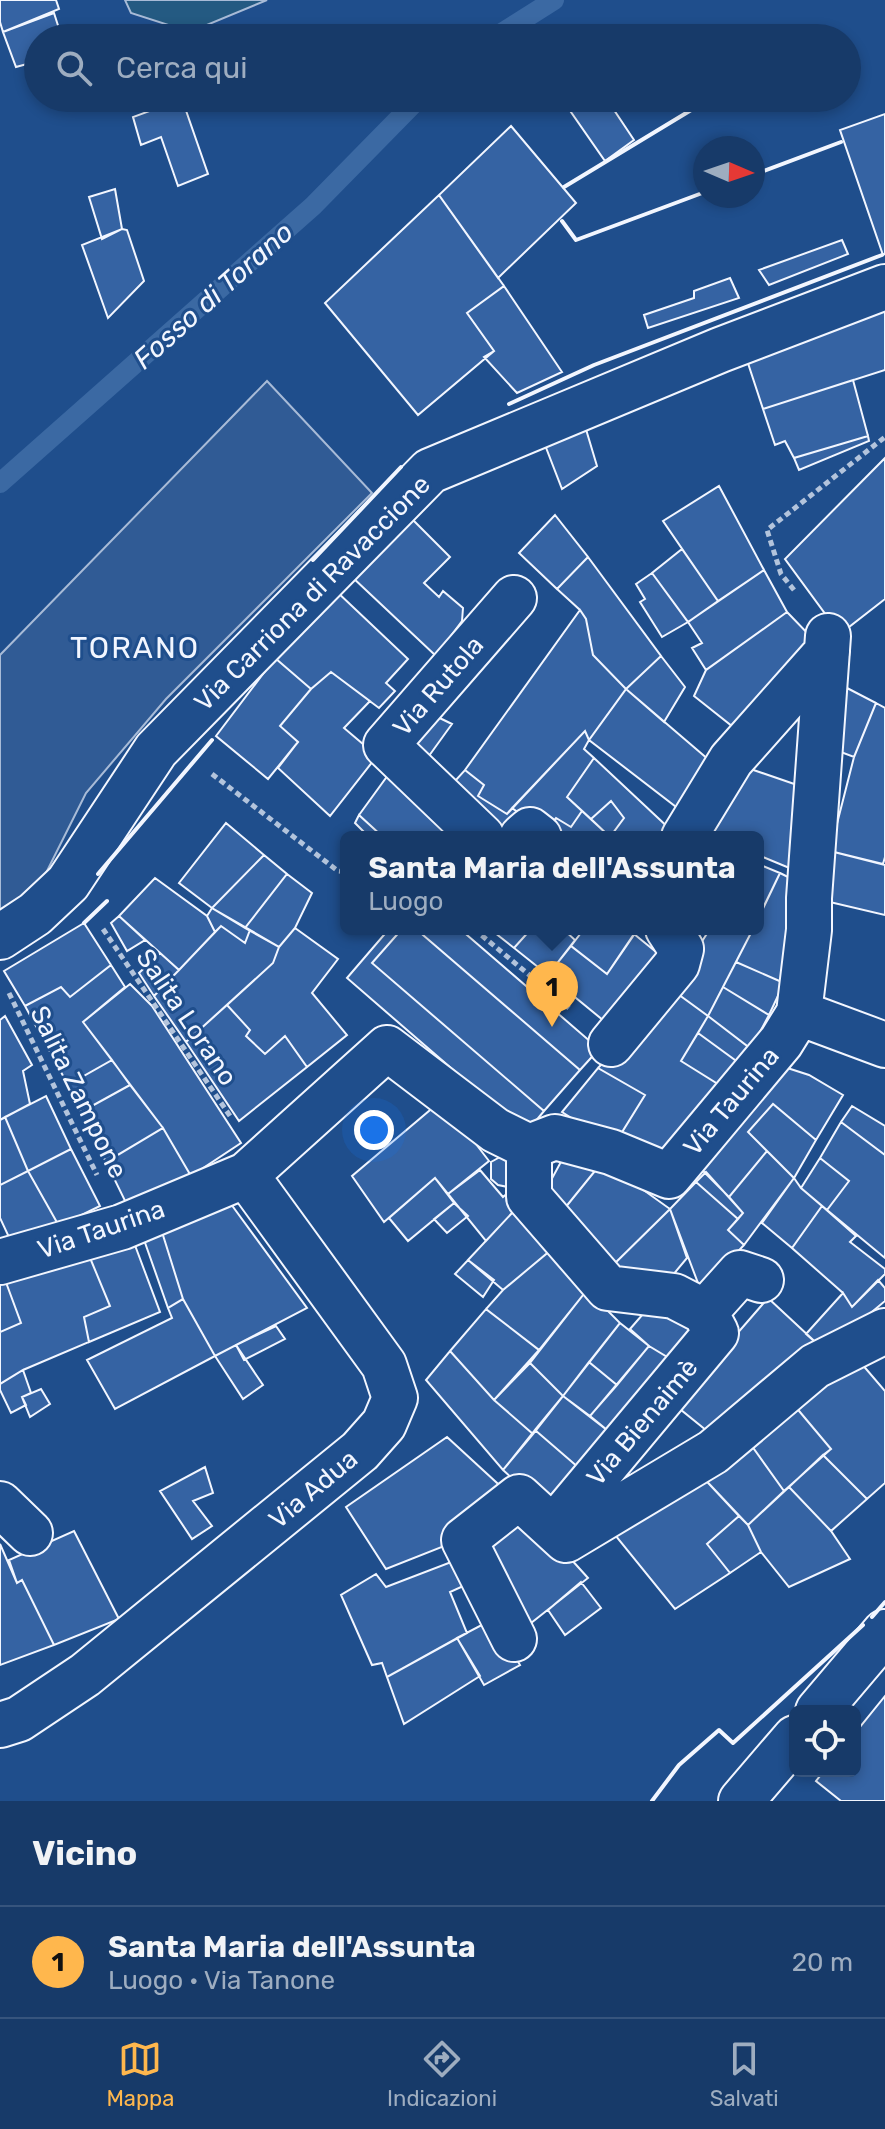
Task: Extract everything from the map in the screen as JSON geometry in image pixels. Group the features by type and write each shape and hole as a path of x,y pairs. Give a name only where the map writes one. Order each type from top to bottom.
{"street":[{"name":"Via Carriona di Ravaccione","path":"0,937 35,914 68,883 156,750 430,471 720,350 885,287"},
{"name":"Via Rutola","path":"476,831 386,745 514,598"},
{"path":"688,831 731,760 828,644"},
{"name":"Via Taurina","path":"0,1262 122,1227 246,1175 387,1048 495,1130 529,1147 555,1137 611,1152 669,1176 781,1042 799,1013 809,930 828,644"},
{"path":"611,1044 677,964 681,949 672,935"},
{"path":"799,1013 885,1045"},
{"path":"529,1147 529,1197 608,1288 674,1296 705,1312 740,1273 761,1280"},
{"name":"Via Adua","path":"0,1725 19,1719 85,1675 360,1451 384,1424 395,1398 384,1365 246,1175"},
{"name":"Via Bienaimè","path":"553,1528 716,1333 705,1312"},
{"path":"514,1639 464,1540 519,1497 566,1540 713,1452 815,1366 885,1331"},
{"path":"823,1705 885,1632"},
{"path":"741,1801 789,1745"}],"path":[{"path":"828,644 781,574 767,530 885,437"},
{"path":"210,773 340,871"},
{"name":"Salita Lorano","path":"98,920 244,1137 246,1175"},
{"path":"481,935 611,1044"},
{"name":"Salita Zampone","path":"7,988 122,1227"}],"shaded area":[{"path":"125,0 267,0 209,24 165,24 131,13"},
{"path":"267,381 372,493 166,699 86,793 31,903 0,920 0,655"}],"building":[{"path":"0,0 56,0 59,9 3,32"},
{"path":"54,13 58,24 24,24"},
{"path":"24,24 24,65 16,67 3,32"},
{"path":"147,112 187,112 208,174 178,186 161,137 141,145 133,117"},
{"path":"571,112 615,112 634,140 605,161"},
{"path":"885,114 885,254 883,255 840,130"},
{"path":"511,126 576,203 498,278 439,195"},
{"path":"115,189 122,229 102,239 89,197"},
{"path":"439,195 504,286 467,313 494,351 418,415 325,303"},
{"path":"122,229 127,230 144,281 108,318 82,245"},
{"path":"842,240 848,254 769,285 759,270"},
{"path":"730,278 739,298 648,328 644,315 694,298 694,291"},
{"path":"504,286 562,372 517,393 484,357 494,351 467,313"},
{"path":"885,305 885,370 763,409 745,354"},
{"path":"853,380 868,436 794,458 785,441 775,445 763,409"},
{"path":"585,426 597,466 562,489 545,445"},
{"path":"868,436 869,441 799,470 794,458"},
{"path":"885,458 885,599 840,634 785,559"},
{"path":"719,486 764,570 718,601 663,521"},
{"path":"555,515 588,557 557,589 519,553"},
{"path":"413,520 450,557 424,583 439,597 443,591 463,608 462,621 436,656 351,576"},
{"path":"682,549 718,601 688,622 652,573"},
{"path":"588,557 661,656 626,689 593,655 586,619 557,589"},
{"path":"764,570 787,612 706,670 692,648 702,643 688,622"},
{"path":"652,573 688,622 662,637 640,602 645,599 636,584"},
{"path":"335,590 408,659 386,683 395,691 379,708 331,672 311,689 275,658"},
{"path":"580,610 586,619 593,655 626,689 589,740 585,731 507,814 478,796 484,785 465,770"},
{"path":"787,612 815,641 742,734 694,696 706,670"},
{"path":"661,656 685,687 664,722 626,689"},
{"path":"275,658 311,689 280,726 298,742 268,779 216,736"},
{"path":"331,672 370,701 344,728 377,756 330,816 278,768 298,742 280,726 311,689"},
{"path":"847,688 876,703 854,757 830,748"},
{"path":"626,689 716,766 684,813 589,740"},
{"path":"876,703 885,708 883,864 830,851 854,757"},
{"path":"423,710 452,724 426,760 402,745"},
{"path":"585,731 589,740 584,749 594,758 567,797 582,811 571,827 556,818 545,831 512,808"},
{"path":"594,758 672,831 614,831 624,818 611,801 591,819 567,797"},
{"path":"736,764 803,787 799,872 764,857 764,831 698,829"},
{"path":"465,770 484,785 478,796 507,814 512,808 526,818 514,831 500,831 444,793"},
{"path":"391,771 460,831 376,831 359,815"},
{"path":"611,801 624,818 614,831 604,831 591,819"},
{"path":"582,811 604,831 545,831 556,818 571,827"},
{"path":"359,815 376,831 363,831 355,823"},
{"path":"226,823 264,855 212,908 179,883"},
{"path":"830,851 885,865 885,915 817,899"},
{"path":"264,855 287,874 245,928 212,908"},
{"path":"764,866 780,873 764,906"},
{"path":"780,873 800,883 784,983 736,962 750,935 764,935 764,906"},
{"path":"287,874 312,893 295,928 279,947 245,928"},
{"path":"155,878 207,916 215,932 179,970 119,916"},
{"path":"212,908 250,930 245,943 221,926 215,932 207,916"},
{"path":"119,916 145,940 127,951 111,923"},
{"path":"84,923 111,965 70,997 61,987 25,1006 4,971"},
{"path":"221,926 245,943 250,930 279,947 273,963 186,1042 154,996"},
{"path":"295,928 338,959 312,993 347,1035 307,1067 285,1036 265,1054 246,1036 250,1030 227,1005 273,963 279,947"},
{"path":"384,935 397,935 372,963 544,1111 526,1133 347,978"},
{"path":"397,935 423,935 580,1070 544,1111 372,963"},
{"path":"423,935 467,935 599,1049 580,1070"},
{"path":"498,935 526,935 514,948"},
{"path":"526,935 570,935 575,940 548,975 514,948"},
{"path":"579,935 634,935 607,974 571,946"},
{"path":"633,935 666,960 615,1030 548,975 571,946 607,974"},
{"path":"706,935 750,935 708,1016 671,989"},
{"path":"160,953 179,970 154,996 139,973"},
{"path":"736,962 784,983 769,1015 723,987"},
{"path":"111,965 125,987 83,1022 112,1060 68,1085 25,1006 61,987 70,997"},
{"path":"130,984 152,1006 241,1143 191,1176 163,1128 83,1022"},
{"path":"723,987 769,1015 751,1049 708,1016"},
{"path":"671,989 708,1016 681,1061 721,1086 653,1166 614,1145 645,1095 598,1068"},
{"path":"227,1005 250,1030 246,1036 265,1054 285,1036 307,1067 239,1121 186,1042"},
{"path":"5,1016 32,1065 23,1071 30,1104 0,1120 0,1020"},
{"path":"708,1016 751,1049 739,1063 698,1033"},
{"path":"698,1033 739,1063 721,1086 681,1061"},
{"path":"112,1060 130,1085 81,1112 68,1085"},
{"path":"775,1064 809,1075 843,1095 816,1140 773,1104 748,1132 767,1151 729,1197 692,1160"},
{"path":"598,1068 645,1095 614,1145 562,1112"},
{"path":"130,1085 163,1128 106,1162 81,1112"},
{"path":"46,1096 71,1149 28,1171 5,1117"},
{"path":"442,1100 489,1161 448,1194 435,1178 384,1222 352,1176"},
{"path":"773,1104 816,1140 794,1178 748,1132"},
{"path":"852,1106 885,1126 885,1155 841,1122"},
{"path":"5,1117 28,1171 0,1185 0,1120"},
{"path":"841,1122 885,1155 885,1258 827,1210 849,1181 820,1158"},
{"path":"163,1128 191,1176 129,1209 106,1162"},
{"path":"569,1147 603,1161 556,1219 543,1195"},
{"path":"71,1149 100,1206 59,1226 28,1171"},
{"path":"767,1151 794,1178 744,1245 728,1230 743,1213 729,1197"},
{"path":"500,1157 519,1166 508,1187 498,1185 491,1179 491,1162"},
{"path":"820,1158 849,1181 827,1210 801,1188"},
{"path":"603,1161 670,1209 608,1270 556,1219"},
{"path":"480,1170 503,1197 510,1191 522,1216 512,1213 486,1241 448,1194"},
{"path":"28,1171 59,1226 14,1248 0,1218 0,1185"},
{"path":"706,1172 743,1213 738,1219 696,1182"},
{"path":"435,1178 454,1203 408,1241 389,1218"},
{"path":"794,1178 822,1206 792,1248 762,1223"},
{"path":"696,1182 738,1219 728,1230 744,1245 701,1291 670,1209"},
{"path":"228,1200 307,1308 215,1356 183,1299 162,1232"},
{"path":"454,1203 468,1216 447,1233 434,1219"},
{"path":"822,1206 856,1236 850,1242 885,1269 885,1274 852,1307 843,1293 792,1248"},
{"path":"670,1209 687,1258 662,1288 608,1270"},
{"path":"512,1213 522,1216 551,1250 503,1290 468,1260"},
{"path":"162,1232 183,1299 168,1308 143,1237"},
{"path":"133,1240 160,1312 89,1342 84,1317 110,1306 88,1253"},
{"path":"551,1250 587,1290 539,1350 486,1309 503,1290"},
{"path":"88,1253 110,1306 84,1317 89,1342 23,1370 0,1384 0,1332 21,1323 4,1277"},
{"path":"468,1260 494,1280 483,1297 455,1274"},
{"path":"4,1277 21,1323 0,1332 0,1278"},
{"path":"878,1280 885,1288 885,1301 825,1351 806,1334 843,1293 852,1307"},
{"path":"587,1290 620,1323 563,1396 530,1363"},
{"path":"768,1298 825,1351 717,1439 675,1405"},
{"path":"183,1299 215,1356 115,1409 87,1360 172,1318 168,1308"},
{"path":"656,1299 704,1333 682,1366 649,1346 630,1329"},
{"path":"486,1309 539,1350 494,1400 450,1351"},
{"path":"620,1323 649,1346 617,1385 589,1362"},
{"path":"276,1326 285,1339 244,1360 236,1345"},
{"path":"236,1345 263,1385 243,1399 215,1356"},
{"path":"649,1346 682,1366 612,1434 590,1416"},
{"path":"450,1351 494,1400 533,1434 503,1470 426,1380"},
{"path":"855,1356 885,1391 885,1483 867,1499 823,1455 831,1449 789,1399"},
{"path":"589,1362 617,1385 590,1416 563,1396"},
{"path":"530,1363 563,1396 533,1434 494,1400"},
{"path":"23,1370 31,1393 22,1397 26,1405 11,1413 0,1384"},
{"path":"41,1389 50,1404 30,1417 22,1397"},
{"path":"563,1396 612,1434 579,1468 535,1430"},
{"path":"789,1399 831,1449 784,1491 744,1435"},
{"path":"535,1430 579,1468 543,1507 503,1470"},
{"path":"744,1435 784,1491 748,1525 697,1471"},
{"path":"447,1437 509,1494 452,1543 386,1569 346,1507"},
{"path":"823,1455 867,1499 831,1531 789,1487"},
{"path":"205,1467 213,1493 193,1501 212,1526 192,1539 160,1491"},
{"path":"697,1471 739,1516 707,1544 730,1573 675,1609 615,1535"},
{"path":"789,1487 831,1531 850,1559 789,1587 761,1552 748,1525"},
{"path":"523,1506 588,1578 526,1627 474,1542"},
{"path":"739,1516 748,1525 761,1552 730,1573 707,1544"},
{"path":"74,1531 119,1619 54,1645 22,1580 17,1583 9,1560"},
{"path":"0,1544 17,1583 22,1580 54,1645 0,1665"},
{"path":"459,1559 470,1583 450,1592 467,1633 387,1677 382,1663 372,1665 341,1595 376,1574 386,1587"},
{"path":"581,1582 601,1608 565,1635 548,1610"},
{"path":"493,1619 520,1665 484,1685 457,1638"},
{"path":"457,1638 480,1676 404,1724 387,1677"},
{"path":"885,1696 885,1801 841,1801 816,1781 819,1777 861,1777 861,1726"}],"waterway":[{"name":"Fosso di Torano","path":"516,24 554,0"},
{"name":"Fosso di Torano","path":"0,483 313,206 405,112"}],"wall":[{"path":"564,187 688,112"},
{"path":"765,170 841,142"},
{"path":"562,221 576,240 693,196"},
{"path":"509,404 594,365 882,255"},
{"path":"313,560 401,467"},
{"path":"98,874 212,740"},
{"path":"84,923 107,901"},
{"path":"872,1617 885,1602"},
{"path":"652,1801 679,1765 719,1730 733,1743 863,1625"}],"place":[{"name":"Santa Maria dell'Assunta","path":"552,1027"}],"district":[{"name":"TORANO","path":"135,648"}]}
